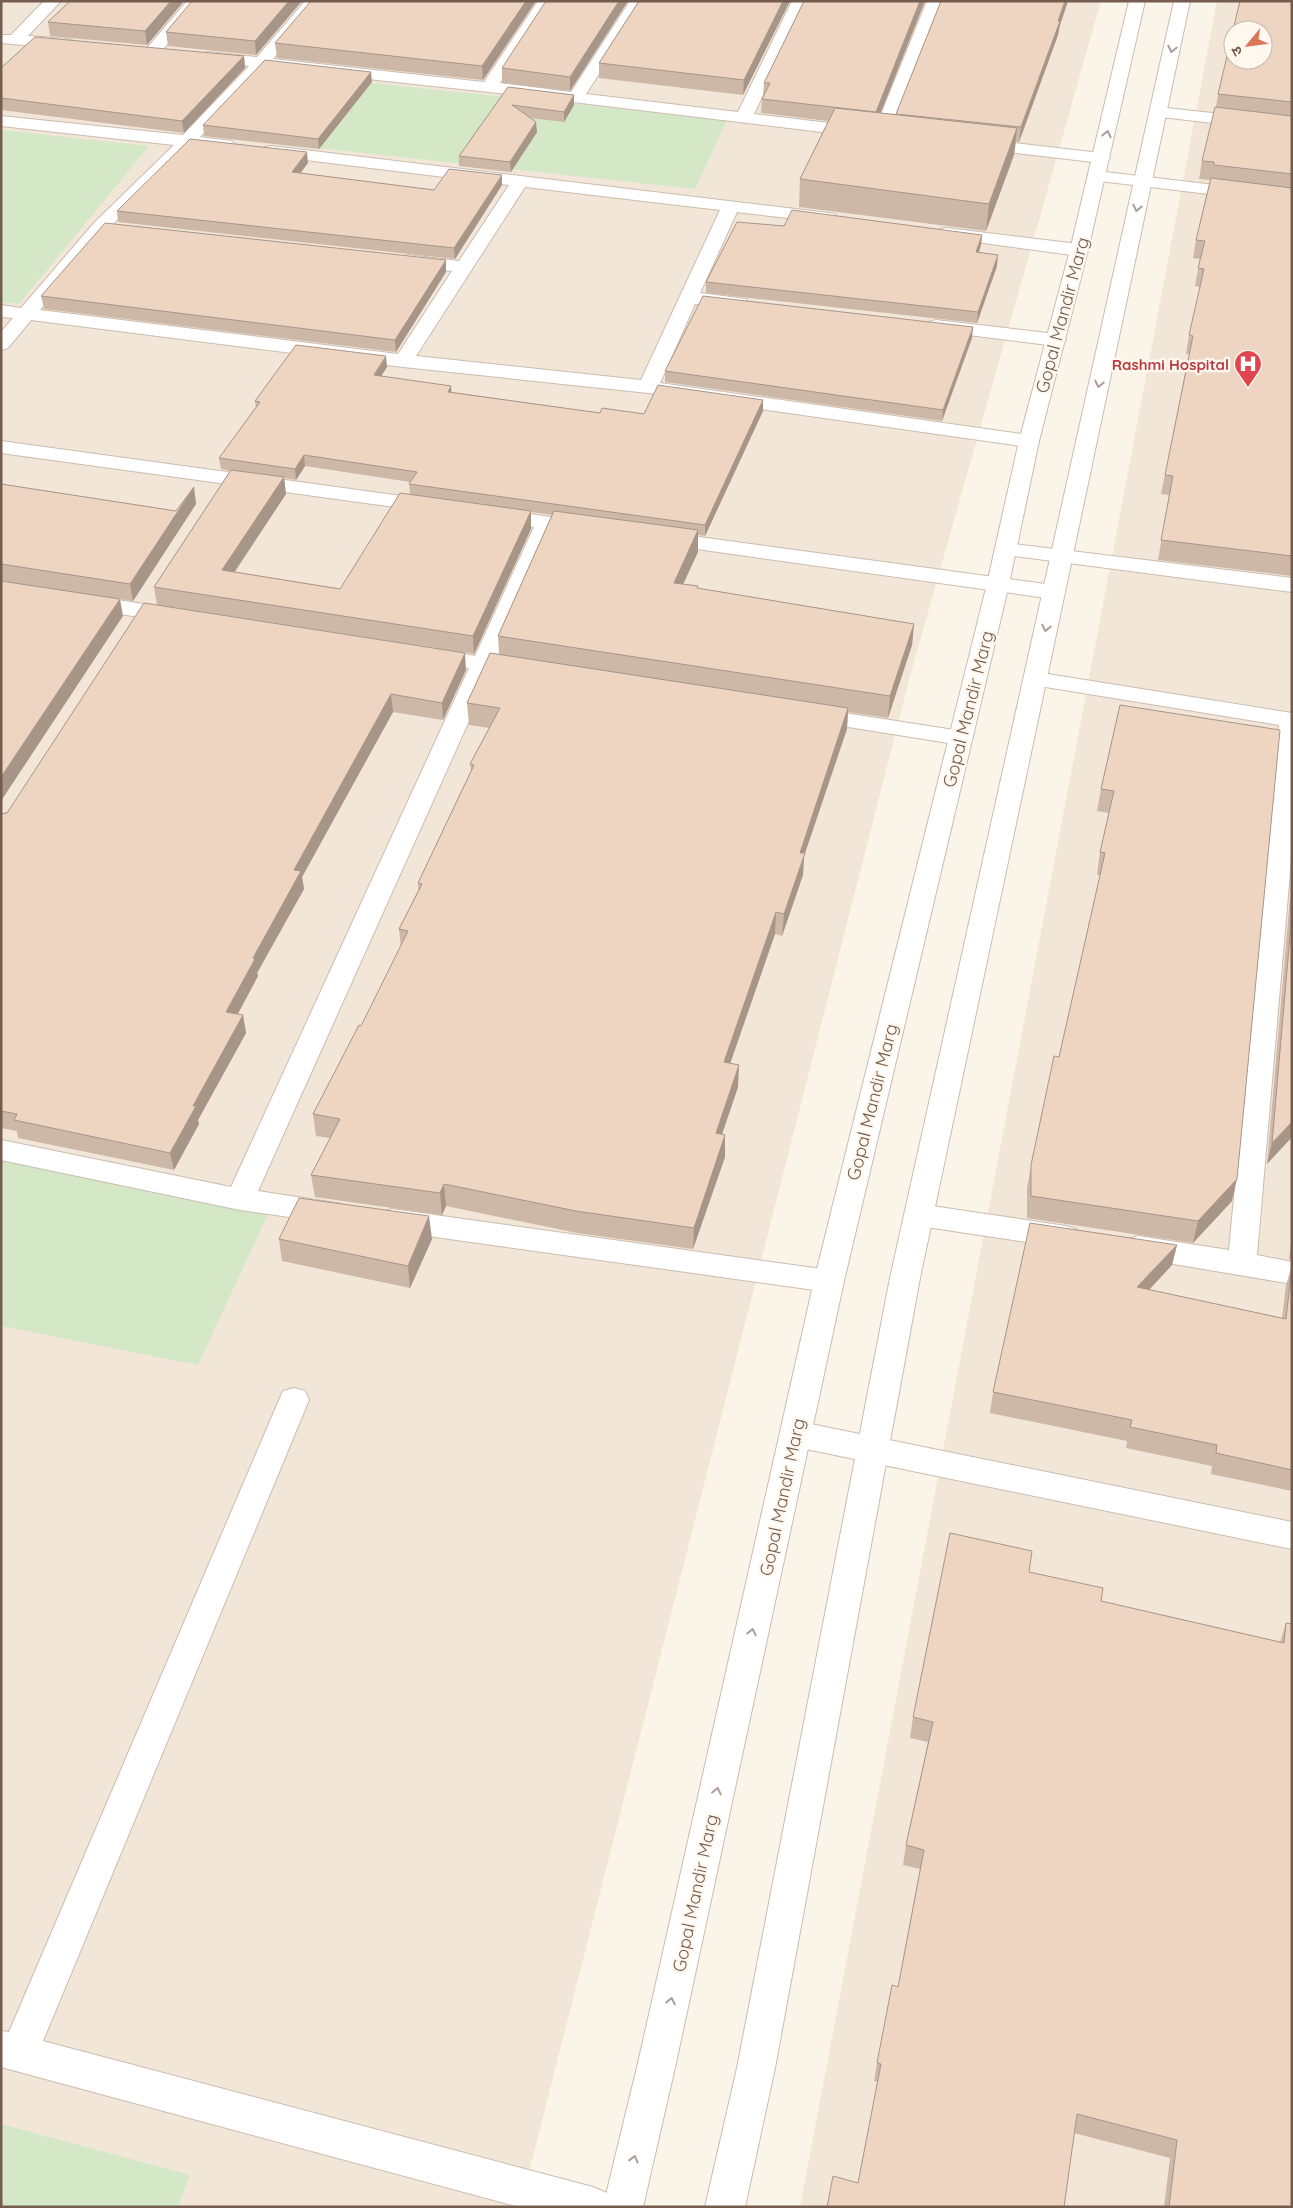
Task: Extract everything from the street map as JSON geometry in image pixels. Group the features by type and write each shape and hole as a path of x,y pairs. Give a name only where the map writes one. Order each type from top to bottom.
{"street":[{"path":"8,39 53,1"},
{"path":"152,51 196,1"},
{"path":"1,344 100,227 262,63 314,1"},
{"path":"489,86 546,1"},
{"path":"576,98 638,1"},
{"path":"743,118 800,1"},
{"path":"882,134 935,1"},
{"name":"Gopal Mandir Marg","path":"623,2207 658,2063 829,1281 998,584 1029,441 1079,250 1137,1"},
{"path":"725,2207 756,2068 872,1450 919,1215 1182,1"},
{"path":"8,39 84,45"},
{"path":"133,49 172,53"},
{"path":"192,55 489,86 901,136"},
{"path":"1158,112 1292,127"},
{"path":"1,121 251,148 846,220"},
{"path":"958,142 1101,158"},
{"path":"1097,176 1292,199"},
{"path":"403,361 520,181"},
{"path":"648,387 731,205"},
{"path":"100,227 120,229"},
{"path":"933,231 1079,250"},
{"path":"395,260 464,267"},
{"path":"689,298 758,306"},
{"path":"1,311 403,361 648,387 1029,441"},
{"path":"915,324 1056,340"},
{"path":"1,447 221,485 460,510 606,530"},
{"path":"240,1198 547,522"},
{"path":"645,536 1053,592"},
{"path":"1006,549 1292,585"},
{"path":"66,599 196,619"},
{"path":"406,652 541,673"},
{"path":"1035,679 1291,720 1242,1263"},
{"path":"793,712 961,738"},
{"path":"1,1150 240,1198 829,1281"},
{"path":"919,1215 1242,1263 1292,1273"},
{"path":"294,1400 10,2052 592,2207"},
{"path":"796,1434 1292,1536"}],"shaded area":[{"path":"1,1 1101,1 910,676 520,2207 1,2207"},
{"path":"1217,1 1292,1 1292,2207 800,2207"}],"green space":[{"path":"276,73 727,120 695,189 226,138"},
{"path":"1,130 149,146 19,304 1,302"},
{"path":"1,1146 276,1197 198,1365 1,1326"},
{"path":"1,2124 190,2175 178,2207 1,2207"}],"building":[{"path":"70,1 171,1 145,31 48,22"},
{"path":"192,1 289,1 255,41 166,32"},
{"path":"311,1 526,1 482,66 275,43"},
{"path":"546,1 619,1 570,77 502,68"},
{"path":"639,1 783,1 744,80 599,63"},
{"path":"804,1 920,1 876,112 762,99 770,83 764,83"},
{"path":"941,1 1065,1 1058,21 1060,21 1021,127 896,114"},
{"path":"1240,1 1292,1 1292,102 1218,94 1224,70 1273,70 1273,20 1235,20"},
{"path":"35,37 244,56 182,121 1,98 1,68"},
{"path":"265,60 371,72 318,139 203,125"},
{"path":"508,87 574,95 564,112 512,105 536,122 510,162 459,156"},
{"path":"1215,107 1292,116 1292,174 1214,165 1214,162 1202,161"},
{"path":"835,108 1017,128 989,204 800,179"},
{"path":"190,139 307,152 292,172 434,190 449,169 502,175 454,248 117,211"},
{"path":"1211,178 1292,188 1292,556 1161,540 1173,476 1165,475 1193,336 1189,335 1204,269 1198,268 1205,241 1196,240"},
{"path":"792,210 982,235 976,252 998,255 978,312 706,282 737,222 784,226"},
{"path":"105,223 446,260 395,340 41,296"},
{"path":"703,296 973,327 943,410 665,371"},
{"path":"296,345 386,356 374,375 451,386 448,392 600,413 602,408 644,414 658,385 763,400 705,525 409,484 417,472 304,455 295,469 219,458 260,402 255,401"},
{"path":"231,470 284,477 222,570 340,589 400,493 531,511 473,636 154,587"},
{"path":"1,484 176,511 194,487 130,584 1,564"},
{"path":"554,511 698,530 674,583 914,624 890,696 498,636"},
{"path":"1,581 120,599 1,777"},
{"path":"144,603 465,653 442,703 391,694 294,870 301,871 253,958 255,959 226,1012 243,1015 193,1106 196,1106 170,1153 14,1120 17,1114 1,1111 1,814 7,813"},
{"path":"490,653 848,708 800,853 805,853 784,914 776,912 724,1062 739,1065 716,1133 725,1135 694,1228 576,1211 444,1184 440,1193 311,1175 340,1119 313,1114 359,1025 361,1026 408,931 399,929 422,884 418,883 474,765 470,764 500,708 467,703"},
{"path":"1120,705 1280,730 1237,1179 1198,1221 1031,1196 1031,1165 1054,1056 1059,1057 1105,853 1100,852 1114,791 1101,789"},
{"path":"1292,913 1292,1122 1272,1143"},
{"path":"299,1198 429,1216 408,1266 279,1239"},
{"path":"1030,1223 1177,1245 1137,1287 1286,1319 1292,1266 1292,1470 1216,1453 1217,1445 1130,1427 1132,1420 993,1392"},
{"path":"950,1533 1032,1551 1029,1572 1103,1588 1101,1601 1284,1643 1286,1623 1292,1624 1292,2207 1169,2207 1177,2140 1077,2114 1064,2207 827,2207 833,2176 858,2183 881,2064 877,2063 892,1985 898,1987 924,1850 906,1845 933,1722 913,1717"}],"place":[{"name":"Rashmi Hospital","path":"1248,388"}]}
